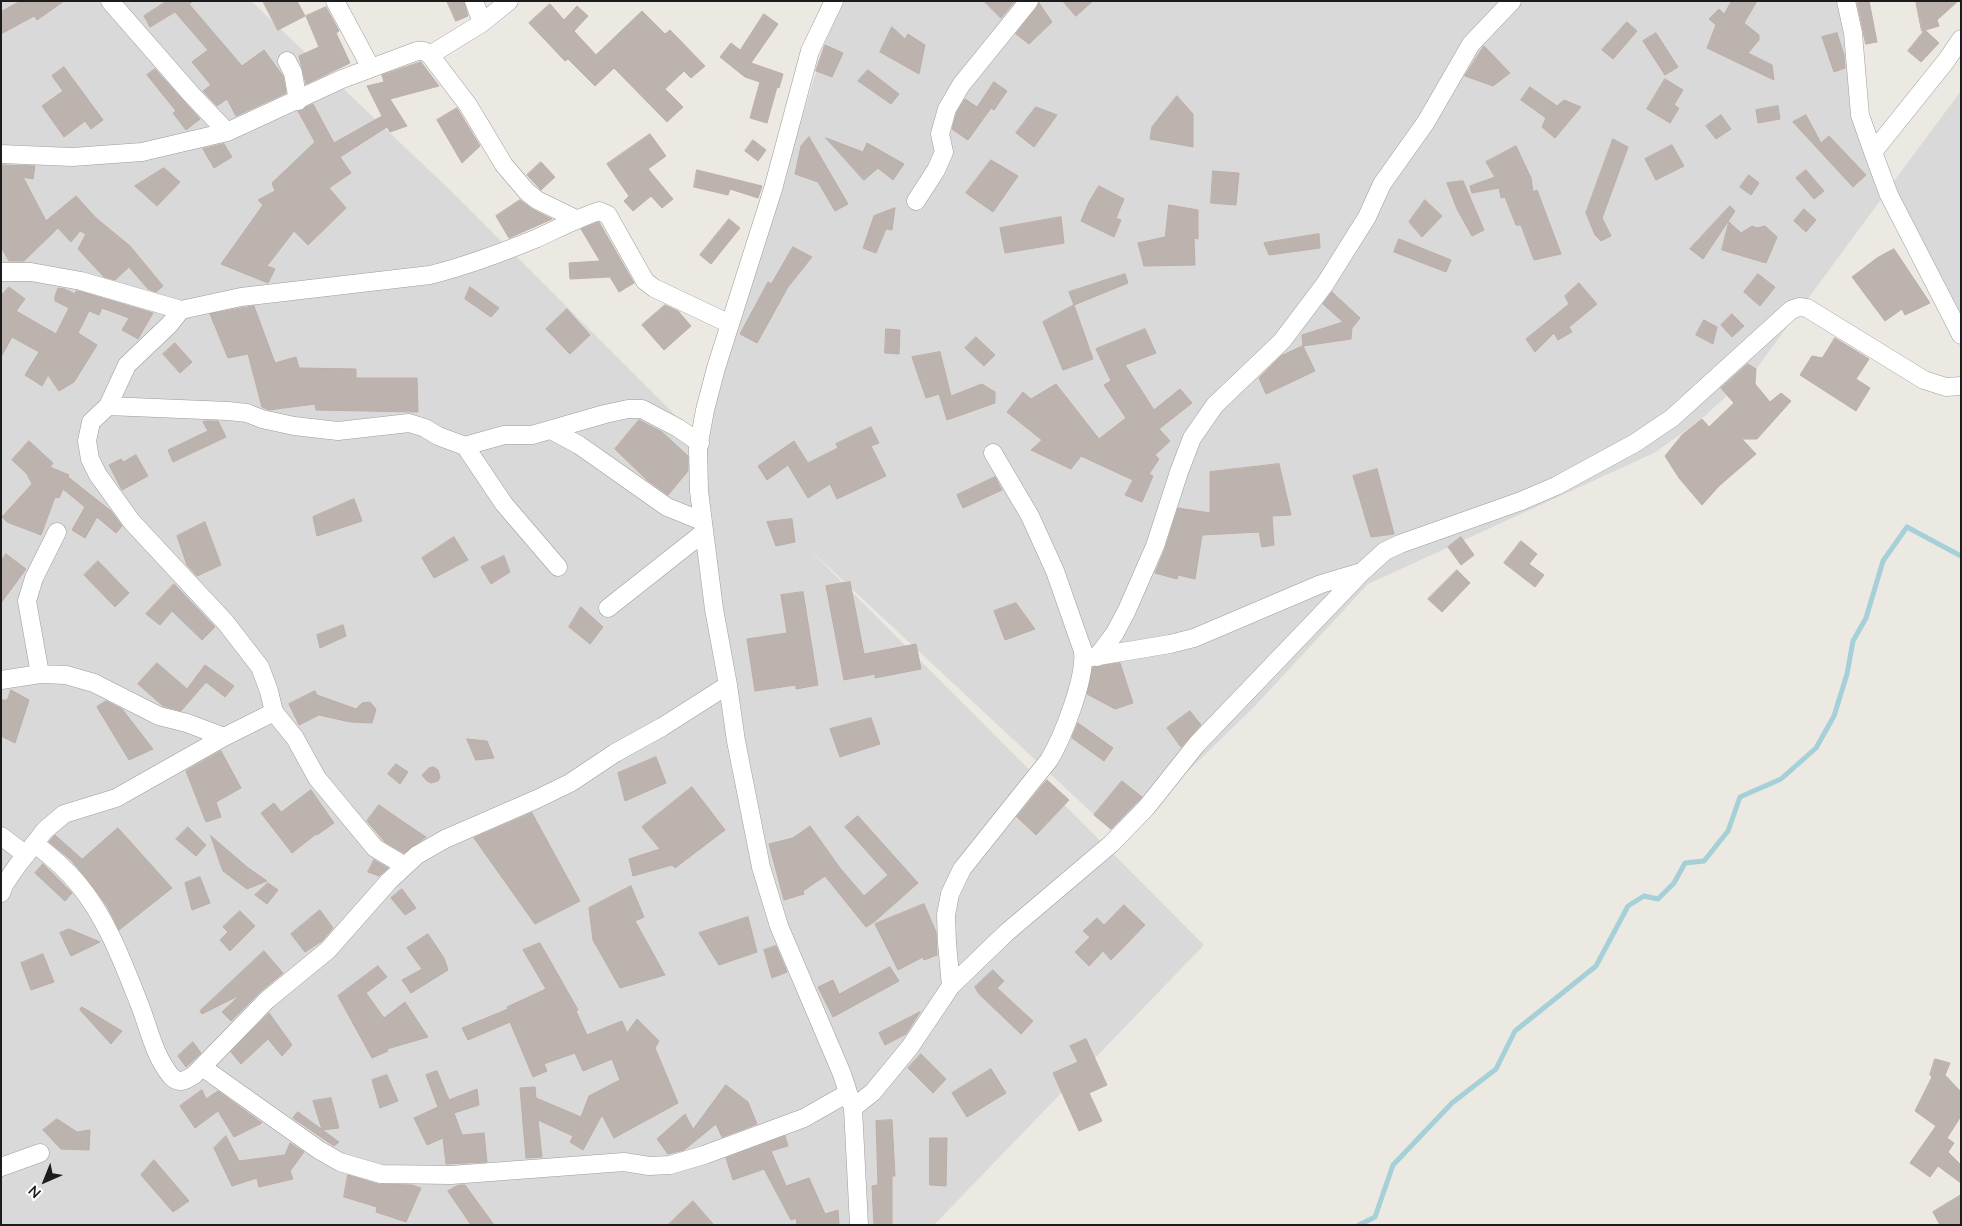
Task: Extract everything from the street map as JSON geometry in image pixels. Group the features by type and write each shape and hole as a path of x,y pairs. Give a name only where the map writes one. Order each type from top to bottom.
{"street":[{"path":"110,1 191,94 227,132"},
{"path":"336,1 370,68"},
{"path":"474,1 482,23"},
{"path":"430,56 482,23 509,1"},
{"path":"834,1 810,51 773,189 714,377 705,410 700,443 699,490 714,609 736,741 761,867 779,926 842,1074 851,1101 859,1225"},
{"path":"916,201 936,170 944,152 940,134 947,109 961,85 1029,1"},
{"path":"951,986 946,915 950,894 962,869 1058,745 1090,657 1115,632 1127,610 1155,546 1192,438 1215,405 1282,341 1325,284 1367,216 1382,184 1426,122 1471,44 1512,1"},
{"path":"1846,1 1853,33 1860,115 1889,195 1961,335"},
{"path":"1873,152 1953,58 1961,39"},
{"path":"1,154 72,157 142,152 227,132 298,101 342,79 417,51 424,51 468,105 504,165 527,192 537,200 576,218"},
{"path":"287,61 293,73 298,101"},
{"path":"1,272 31,272 81,281 181,310 241,297 430,275 458,268 522,244 576,218 599,211 608,216 645,281 654,288 730,324"},
{"path":"202,1067 319,1150 340,1162 381,1174 451,1175 624,1162 648,1166 670,1165 704,1155 851,1101 873,1092 910,1047 951,986 1006,934 1111,844 1146,808 1197,744 1362,572 1385,551 1521,501 1556,486 1635,444 1672,418 1791,310 1799,307 1807,308 1924,380 1946,388 1961,386"},
{"path":"181,310 170,325 127,365 108,406 91,422 87,441 90,459 98,475 132,522 226,624 260,667 274,712 295,738 317,778 375,848 406,866"},
{"path":"108,406 247,413 262,419 294,426 338,431 409,423 466,446 504,435 532,436 605,414 628,409 642,409 678,428 700,443"},
{"path":"553,431 579,445 667,507 703,527"},
{"path":"466,446 504,504 558,567"},
{"path":"993,453 1030,516 1055,570 1083,651 1090,657 1170,644 1194,638 1321,584 1362,572"},
{"path":"608,608 703,527"},
{"path":"40,674 27,601 34,578 57,532"},
{"path":"1,680 40,674 66,675 94,683 159,716 187,723 224,737"},
{"path":"1,836 52,858 81,887 110,933 140,1004 154,1046 172,1078 178,1082 184,1082 194,1075 267,1000 328,950 354,919 417,855 445,838 570,783 615,753 662,727 701,701 728,686"},
{"path":"1,893 4,885 45,830 64,814 116,798 224,737 274,712"},
{"path":"1,1167 40,1153"}],"shaded area":[{"path":"1,1 251,1 451,191 702,442 838,1 1840,1 1888,189 1961,91 1961,316 1888,190 1756,369 1698,422 1654,453 1368,584 1255,706 1119,838 807,547 1204,945 934,1225 1,1225"}],"building":[{"path":"21,1 64,1 37,20 34,16 1,34 1,12"},
{"path":"167,1 193,1 189,4 242,66 264,50 283,76 286,93 236,116 227,99 217,106 203,91 211,85 192,62 208,50 175,12 150,27 144,16"},
{"path":"263,1 297,1 305,16 278,30"},
{"path":"447,1 464,1 468,16 456,21"},
{"path":"984,1 1015,1 1001,18"},
{"path":"1063,1 1093,1 1076,16"},
{"path":"1732,1 1757,1 1744,23 1759,35 1759,40 1748,53 1772,65 1774,80 1707,48 1716,25 1709,19 1719,9 1724,14"},
{"path":"1857,1 1869,1 1877,42 1866,44"},
{"path":"1916,1 1958,1 1937,20 1939,26 1922,31"},
{"path":"1039,3 1052,22 1029,44 1016,34"},
{"path":"550,4 564,20 577,6 588,16 574,31 596,55 642,11 665,34 670,30 705,66 691,78 684,71 665,89 683,107 667,122 614,68 595,86 568,59 565,61 529,23"},
{"path":"326,7 339,31 336,33 350,63 306,84 299,56 319,47 306,16"},
{"path":"764,14 778,24 751,63 783,74 779,88 777,87 767,123 750,118 760,82 745,77 720,57 731,43 740,50"},
{"path":"1627,22 1637,31 1613,59 1602,50"},
{"path":"892,27 905,39 908,34 925,45 919,74 880,52"},
{"path":"1925,30 1939,43 1921,62 1908,51"},
{"path":"1656,33 1678,67 1665,75 1643,41"},
{"path":"1837,33 1844,55 1845,68 1834,72 1822,37"},
{"path":"825,45 843,53 832,77 816,71"},
{"path":"1484,46 1510,73 1493,86 1465,76"},
{"path":"421,62 439,86 390,99 407,126 390,132 387,127 340,157 351,173 329,188 346,208 308,245 294,231 267,266 275,269 268,283 221,264 263,205 258,200 275,191 272,183 315,142 298,111 313,104 334,143 382,116 367,86 384,82 382,75"},
{"path":"64,67 103,120 91,129 85,121 64,137 42,106 63,91 52,76"},
{"path":"155,69 200,119 186,130 173,113 176,111 147,75"},
{"path":"868,70 899,94 891,104 858,81"},
{"path":"1665,79 1683,90 1674,105 1679,108 1670,123 1647,109"},
{"path":"994,82 1007,91 994,110 991,108 968,140 952,129 957,112 965,99 977,107"},
{"path":"1530,87 1557,106 1564,100 1581,107 1555,138 1542,127 1546,118 1521,100"},
{"path":"1177,96 1193,114 1193,147 1150,139 1152,127"},
{"path":"1778,106 1780,119 1758,123 1756,110"},
{"path":"1036,107 1057,115 1034,147 1016,133"},
{"path":"457,108 480,146 462,163 437,120"},
{"path":"1721,115 1731,129 1716,139 1706,126"},
{"path":"1806,115 1821,143 1829,136 1866,175 1853,187 1793,122"},
{"path":"650,134 666,156 648,169 673,199 662,208 651,196 633,211 624,201 629,196 607,164"},
{"path":"809,137 848,204 835,211 818,182 795,174 801,146"},
{"path":"826,138 863,152 867,143 904,164 893,180 878,168 864,180"},
{"path":"1613,139 1628,147 1602,218 1611,236 1601,241 1595,235 1586,213"},
{"path":"753,140 766,150 758,161 745,151"},
{"path":"224,144 232,157 214,168 203,149"},
{"path":"1672,145 1684,166 1656,180 1645,159"},
{"path":"1516,146 1531,178 1533,192 1537,190 1561,254 1534,260 1521,225 1516,225 1505,197 1501,198 1499,188 1472,193 1470,186 1495,177 1486,162"},
{"path":"991,160 1018,176 993,212 966,193"},
{"path":"541,162 555,177 541,190 527,175"},
{"path":"1,165 35,166 33,179 23,177 46,221 76,196 96,218 130,246 163,286 156,292 148,289 129,267 115,280 104,277 78,249 86,234 80,231 71,242 58,228 24,261 9,261 1,247"},
{"path":"164,168 180,182 157,206 135,186"},
{"path":"697,170 762,186 758,198 730,189 728,195 694,187"},
{"path":"1806,170 1824,191 1814,199 1796,178"},
{"path":"1213,171 1239,173 1236,205 1211,203"},
{"path":"1749,175 1759,183 1751,195 1740,187"},
{"path":"1463,181 1484,230 1472,236 1457,209 1447,183"},
{"path":"1099,186 1124,199 1116,218 1121,220 1114,237 1081,221 1089,202"},
{"path":"520,200 532,209 552,219 509,238 496,216"},
{"path":"1425,200 1442,216 1422,237 1409,222"},
{"path":"1169,205 1198,210 1198,239 1194,238 1195,265 1144,266 1138,243 1165,237"},
{"path":"1730,206 1735,211 1703,259 1690,249"},
{"path":"895,208 892,230 886,229 876,253 863,248 874,216"},
{"path":"1804,209 1816,220 1806,232 1794,221"},
{"path":"1061,217 1064,243 1005,253 1000,228"},
{"path":"729,219 740,228 711,264 700,255"},
{"path":"599,222 634,283 619,292 610,277 570,279 569,263 600,261 581,229"},
{"path":"1729,222 1741,233 1752,226 1757,228 1765,226 1777,237 1766,263 1722,250"},
{"path":"1319,234 1320,248 1269,255 1264,243"},
{"path":"1399,239 1451,260 1446,272 1394,252"},
{"path":"793,247 812,257 788,287 757,343 740,334 768,282 771,284"},
{"path":"1894,249 1930,303 1905,315 1902,309 1885,321 1852,277 1877,258"},
{"path":"1125,274 1128,283 1074,305 1069,292"},
{"path":"1758,274 1775,287 1760,306 1744,292"},
{"path":"1579,283 1597,304 1569,327 1572,332 1558,340 1554,333 1535,352 1526,339 1569,304 1565,296"},
{"path":"9,287 25,299 16,311 56,334 69,308 55,301 58,288 75,294 76,291 79,291 153,313 138,339 122,330 129,318 102,308 99,315 89,311 78,333 97,345 74,382 59,391 48,375 42,386 25,375 39,352 12,337 1,357 1,296"},
{"path":"470,287 499,308 491,317 465,299"},
{"path":"1332,292 1360,318 1352,328 1351,339 1303,346 1302,335 1343,322 1323,304"},
{"path":"665,305 678,311 691,326 664,350 642,325"},
{"path":"1074,305 1093,359 1063,370 1043,322"},
{"path":"254,306 275,363 296,357 299,368 356,369 356,378 417,378 418,412 316,410 315,404 269,410 262,407 248,354 228,358 210,314"},
{"path":"567,309 590,335 570,354 546,329"},
{"path":"1732,314 1744,326 1732,337 1721,325"},
{"path":"1704,320 1717,327 1713,344 1696,335"},
{"path":"886,329 900,330 899,354 885,353"},
{"path":"1145,329 1156,353 1125,365 1154,410 1180,389 1192,403 1159,429 1170,441 1155,455 1159,459 1149,474 1153,476 1142,502 1125,495 1133,480 1081,456 1071,469 1031,450 1042,440 1007,412 1023,392 1031,399 1056,384 1099,439 1126,418 1104,385 1111,381 1096,349"},
{"path":"976,337 995,355 984,366 965,348"},
{"path":"1835,338 1869,359 1856,379 1870,388 1856,411 1800,375 1812,356 1822,358"},
{"path":"175,343 192,362 180,373 163,354"},
{"path":"1303,346 1315,371 1266,394 1259,378 1281,356"},
{"path":"940,352 951,396 982,384 995,392 995,403 947,420 939,394 926,398 912,357"},
{"path":"1748,364 1756,369 1755,384 1770,402 1781,393 1791,401 1757,439 1742,439 1756,454 1719,486 1702,505 1679,478 1665,456 1682,435 1702,419 1709,427 1734,403 1721,388"},
{"path":"639,420 662,432 688,456 688,471 668,495 647,480 615,449"},
{"path":"218,421 226,437 173,462 168,450 208,431 203,422"},
{"path":"871,427 879,443 871,446 886,476 837,499 830,484 808,498 788,465 767,480 758,466 794,441 808,463 838,448 836,444"},
{"path":"29,441 53,463 50,467 69,475 68,477 111,511 122,526 116,533 97,517 85,538 72,530 85,507 63,489 59,498 55,497 41,535 7,522 2,517 32,484 27,474 12,460"},
{"path":"136,455 148,476 122,490 109,465 121,459 123,462"},
{"path":"1279,464 1291,515 1272,516 1274,545 1262,547 1259,532 1202,535 1195,579 1178,575 1177,579 1155,573 1178,508 1210,513 1210,472"},
{"path":"1377,469 1394,534 1371,537 1353,476"},
{"path":"995,477 1002,490 963,508 957,495"},
{"path":"354,499 362,521 317,536 313,517"},
{"path":"792,519 795,542 776,546 767,522"},
{"path":"205,522 221,565 197,576 187,565 177,536"},
{"path":"454,537 468,560 434,578 422,558"},
{"path":"1461,537 1474,555 1461,565 1448,547"},
{"path":"1521,541 1537,554 1529,564 1544,575 1535,587 1504,563"},
{"path":"6,554 26,569 1,603 1,561"},
{"path":"504,556 510,572 491,584 481,567"},
{"path":"98,561 129,593 115,607 84,575"},
{"path":"1457,570 1470,583 1442,612 1428,599"},
{"path":"850,582 864,654 916,644 921,669 875,678 875,674 844,680 826,586"},
{"path":"174,584 215,627 202,640 172,611 160,625 146,614"},
{"path":"803,592 818,685 796,689 796,685 755,691 747,639 787,633 781,595"},
{"path":"1016,603 1035,629 1005,640 994,611"},
{"path":"581,607 603,627 590,644 569,627"},
{"path":"343,625 346,636 320,648 317,635"},
{"path":"157,663 187,689 205,665 234,686 225,697 206,682 181,711 163,706 138,684"},
{"path":"1120,663 1133,703 1115,709 1087,694 1093,667"},
{"path":"11,690 29,700 15,743 1,736 1,700 7,700"},
{"path":"315,691 317,695 356,709 362,703 370,702 376,709 372,723 350,722 319,715 299,725 289,704"},
{"path":"106,701 122,709 153,749 129,760 97,707"},
{"path":"1190,711 1201,725 1181,747 1167,728"},
{"path":"871,718 880,744 840,757 830,729"},
{"path":"1078,723 1113,748 1104,761 1072,738"},
{"path":"467,739 487,741 494,758 476,760"},
{"path":"221,751 241,788 216,802 221,817 206,822 186,771"},
{"path":"656,757 666,783 625,801 618,773"},
{"path":"396,764 408,772 400,784 388,774"},
{"path":"434,767 438,770 440,777 438,781 431,783 422,775 429,768"},
{"path":"1047,780 1069,800 1036,835 1017,817"},
{"path":"1122,781 1142,797 1111,829 1094,815"},
{"path":"692,787 725,830 675,868 672,865 633,876 629,859 660,849 642,827"},
{"path":"311,790 334,823 316,834 292,853 261,813 274,803 281,812"},
{"path":"379,805 426,837 404,853 385,842 367,821"},
{"path":"532,813 580,901 535,924 474,838"},
{"path":"858,816 918,883 866,927 825,876 803,891 804,894 784,900 769,844 793,838 810,826 840,868 864,896 888,875 845,827"},
{"path":"188,827 206,845 196,856 176,839"},
{"path":"118,828 172,888 119,930 107,906 87,879 71,860 49,842 55,835 82,859"},
{"path":"211,836 247,867 267,881 247,889 223,871"},
{"path":"374,860 388,868 379,876 368,872"},
{"path":"43,864 72,893 65,901 35,873"},
{"path":"200,877 210,903 192,910 185,883"},
{"path":"268,883 278,890 267,904 255,895"},
{"path":"631,886 644,917 635,921 665,975 620,988 593,940 589,908"},
{"path":"402,889 416,908 405,915 391,898"},
{"path":"924,904 936,932 937,955 924,960 923,957 898,970 875,924"},
{"path":"1124,905 1145,925 1111,960 1103,951 1089,966 1075,952 1090,937 1083,931 1097,918 1104,925"},
{"path":"320,910 333,928 322,941 305,952 291,934"},
{"path":"240,911 255,926 230,951 220,940 228,932 223,927"},
{"path":"748,917 757,952 719,965 699,933"},
{"path":"69,929 100,942 71,956 60,933"},
{"path":"428,934 444,958 448,970 411,993 402,980 422,969 407,948"},
{"path":"540,943 578,1010 576,1011 587,1035 622,1021 627,1033 637,1019 659,1041 655,1048 678,1103 614,1138 602,1115 583,1150 570,1142 573,1136 538,1120 542,1157 526,1158 520,1088 535,1087 536,1098 581,1117 589,1096 620,1080 612,1059 583,1071 575,1053 544,1064 547,1071 533,1077 510,1022 468,1040 462,1028 508,1009 507,1007 546,989 523,950"},
{"path":"776,946 787,972 772,978 764,950"},
{"path":"264,951 283,973 259,993 231,1021 222,1012 240,995 202,1014 200,1011"},
{"path":"43,954 54,982 31,990 21,963"},
{"path":"378,966 387,977 366,993 384,1018 405,1002 428,1037 387,1049 388,1051 372,1058 338,996"},
{"path":"890,967 899,981 833,1017 818,987 833,980 839,994"},
{"path":"993,970 1004,981 997,988 1033,1021 1021,1034 979,994 975,987"},
{"path":"82,1007 122,1031 111,1044 80,1010"},
{"path":"920,1012 906,1034 885,1045 879,1033"},
{"path":"269,1013 292,1045 282,1056 268,1039 241,1064 231,1052"},
{"path":"1086,1039 1107,1085 1089,1093 1102,1121 1079,1131 1053,1073 1078,1062 1070,1046"},
{"path":"193,1042 201,1053 186,1067 178,1056"},
{"path":"921,1054 946,1079 933,1093 908,1068"},
{"path":"1935,1059 1950,1063 1945,1075 1961,1092 1961,1116 1947,1138 1954,1143 1948,1152 1961,1165 1961,1183 1938,1166 1930,1177 1910,1163 1936,1126 1915,1111 1932,1077 1930,1075"},
{"path":"991,1069 1006,1093 967,1117 952,1093"},
{"path":"437,1071 449,1100 477,1089 479,1105 454,1113 462,1135 484,1133 487,1162 446,1164 443,1138 427,1145 414,1118 438,1107 426,1075"},
{"path":"387,1075 398,1101 380,1108 372,1080"},
{"path":"726,1085 748,1102 757,1124 722,1137 716,1124 684,1150 668,1154 657,1139 685,1114 693,1129"},
{"path":"202,1090 206,1099 218,1091 262,1123 234,1137 218,1111 195,1128 180,1106"},
{"path":"331,1098 339,1128 322,1130 313,1101"},
{"path":"298,1112 339,1142 334,1146 293,1118"},
{"path":"57,1119 77,1132 90,1130 89,1150 61,1149 43,1130"},
{"path":"892,1120 895,1176 892,1176 892,1225 874,1225 872,1186 878,1185 876,1121"},
{"path":"226,1136 239,1161 285,1155 290,1143 304,1152 290,1171 293,1179 259,1187 257,1178 232,1186 214,1148"},
{"path":"785,1136 788,1146 771,1151 786,1186 809,1178 825,1214 838,1210 839,1225 797,1225 796,1218 791,1220 764,1169 733,1180 726,1158"},
{"path":"930,1138 947,1138 946,1186 930,1185"},
{"path":"154,1160 189,1201 173,1212 141,1175"},
{"path":"348,1175 378,1184 412,1185 421,1188 406,1222 376,1212 377,1207 344,1197"},
{"path":"459,1185 465,1185 494,1225 471,1225 448,1191"},
{"path":"1961,1195 1961,1225 1940,1225 1933,1212"},
{"path":"693,1201 714,1225 668,1225"}],"waterway":[{"path":"1359,1225 1375,1217 1393,1165 1452,1103 1496,1069 1515,1031 1596,966 1628,906 1644,896 1658,899 1674,883 1685,863 1704,861 1728,831 1740,797 1781,779 1816,748 1834,716 1847,674 1853,641 1866,618 1883,561 1907,527 1961,556"}]}
